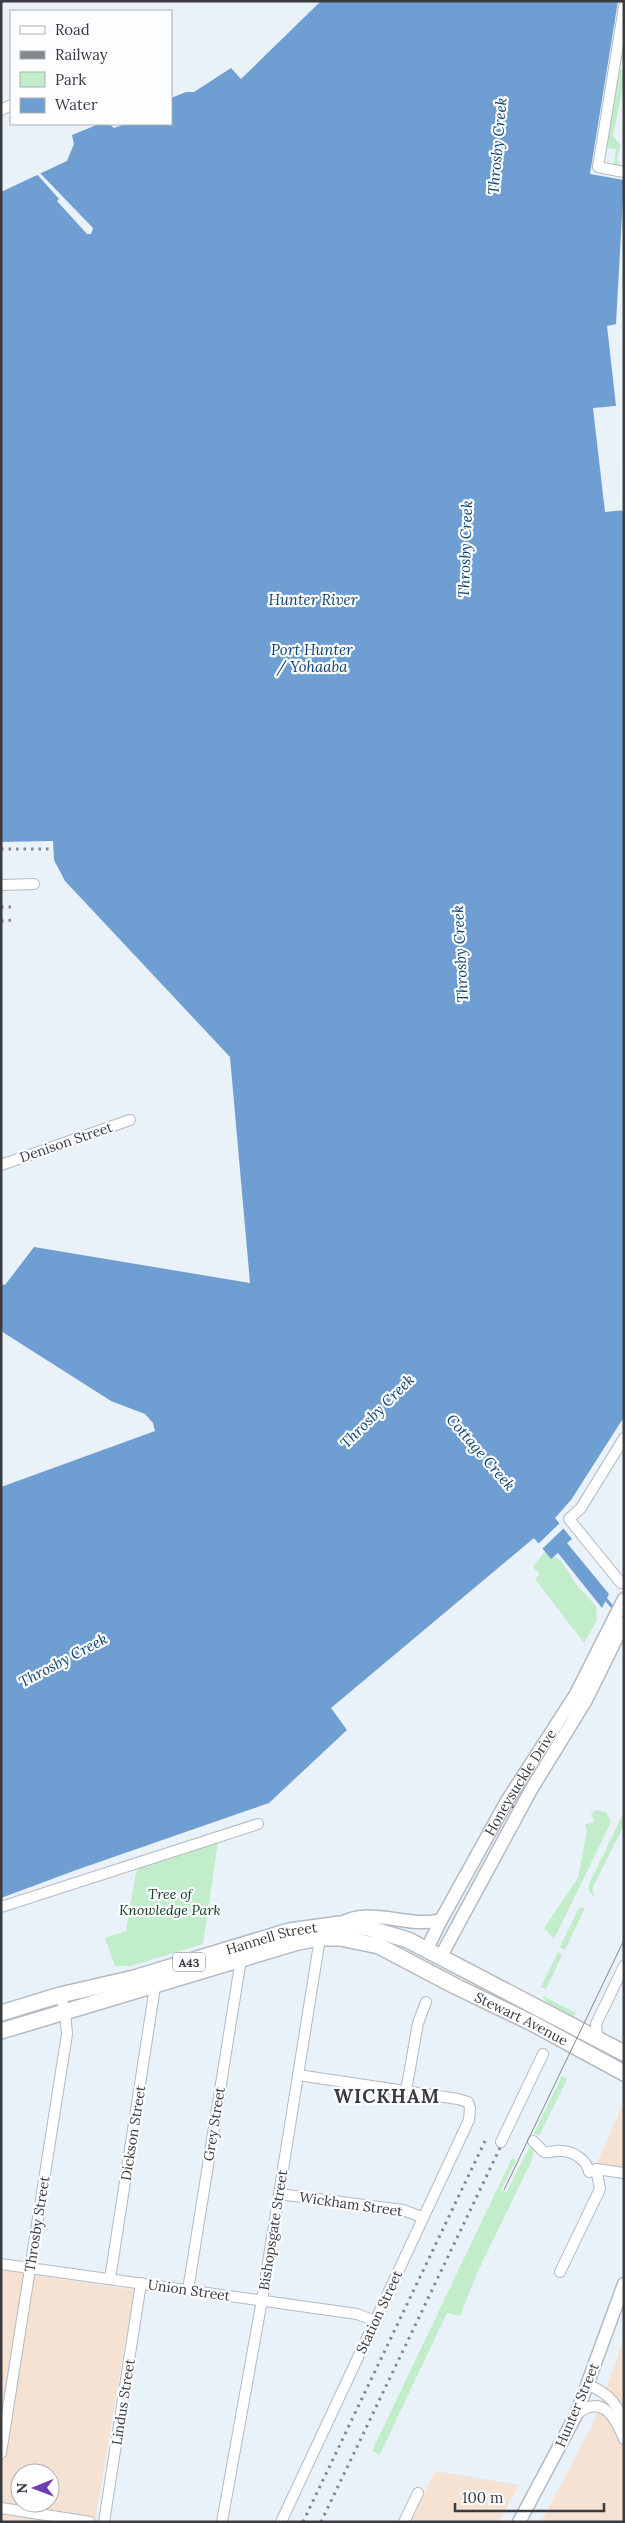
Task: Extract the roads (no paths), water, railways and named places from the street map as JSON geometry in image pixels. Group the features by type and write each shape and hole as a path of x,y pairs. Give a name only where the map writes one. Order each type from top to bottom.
{"highway":[{"name":"Hannell Street","path":"1,2013 60,1995 142,1976 289,1931 340,1924 386,1932 434,1952"},
{"name":"Hannell Street","path":"1,2031 298,1942 320,1938 360,1940 379,1946 425,1969"},
{"name":"Honeysuckle Drive","path":"425,1969 434,1952"},
{"name":"Stewart Avenue","path":"434,1952 624,2053"},
{"name":"Stewart Avenue","path":"425,1969 534,2024 624,2073"}],"main road":[{"name":"Honeysuckle Drive","path":"434,1952 586,1700 618,1627 623,1600"},
{"name":"Honeysuckle Drive","path":"434,1952 441,1920 507,1801 618,1627"},
{"path":"340,1924 358,1916 424,1923 441,1920"},
{"name":"Hunter Street","path":"519,2522 576,2415 624,2284"}],"street":[{"path":"624,7 598,168 624,172"},
{"path":"1,885 34,884"},
{"name":"Denison Street","path":"1,1165 130,1120"},
{"path":"621,1583 569,1519 581,1508 624,1438"},
{"path":"1,1908 258,1824"},
{"name":"Bishopsgate Street","path":"222,2522 262,2300 320,1938"},
{"name":"Grey Street","path":"188,2290 241,1959"},
{"path":"597,2038 596,2024 624,1966"},
{"name":"Dickson Street","path":"110,2279 155,1986"},
{"name":"Throsby Street","path":"1,2453 67,2034 65,2011 60,1995"},
{"path":"298,2075 406,2092 418,2024 426,2002"},
{"path":"501,2142 543,2054"},
{"name":"Station Street","path":"281,2522 469,2120 470,2108 468,2102 406,2092"},
{"path":"533,2141 544,2152 560,2150 576,2156 593,2171 600,2188 560,2272"},
{"path":"593,2171 624,2173"},
{"name":"Wickham Street","path":"279,2194 403,2210 422,2217"},
{"name":"Union Street","path":"1,2264 357,2314 375,2321"},
{"name":"Lindus Street","path":"104,2522 141,2283"},
{"path":"587,2384 614,2400 622,2416 624,2428"},
{"path":"576,2415 588,2407 604,2409 616,2419 624,2439"},
{"path":"404,2522 418,2493"},
{"path":"1,2508 40,2518 90,2522"}],"water":[{"name":"Port Hunter / Yohaaba","path":"321,1 618,1 590,174 624,180 616,324 607,326 616,406 609,407 619,510 624,511 624,1417 571,1500 555,1518 572,1539 567,1543 609,1594 602,1608 558,1553 551,1559 534,1538 331,1708 347,1730 269,1803 1,1898 1,1487 155,1431 153,1423 145,1414 111,1401 1,1331 1,1284 5,1285 34,1247 250,1283 230,1057 65,881 54,860 53,841 1,842 1,192 67,161 74,144 72,135 97,125 110,125 114,128 122,125 172,125 172,98 186,92 194,92 231,68 241,79"}],"waterway":[{"path":"604,1597 614,1609"}],"tram line":[{"path":"504,2190 624,1940"}],"railway":[{"path":"1,849 49,849"},
{"path":"1,907 12,907"},
{"path":"1,921 13,920"},
{"path":"303,2522 485,2141"},
{"path":"321,2522 500,2148"}],"district":[{"name":"WICKHAM","path":"387,2096"}],"water label":[{"name":"Throsby Creek","path":"497,146"},
{"name":"Throsby Creek","path":"465,549"},
{"name":"Hunter River","path":"313,599"},
{"name":"Throsby Creek","path":"460,954"},
{"name":"Throsby Creek","path":"377,1411"},
{"name":"Cottage Creek","path":"481,1452"},
{"name":"Throsby Creek","path":"63,1660"}],"park label":[{"name":"Tree of Knowledge Park","path":"170,1902"}]}
